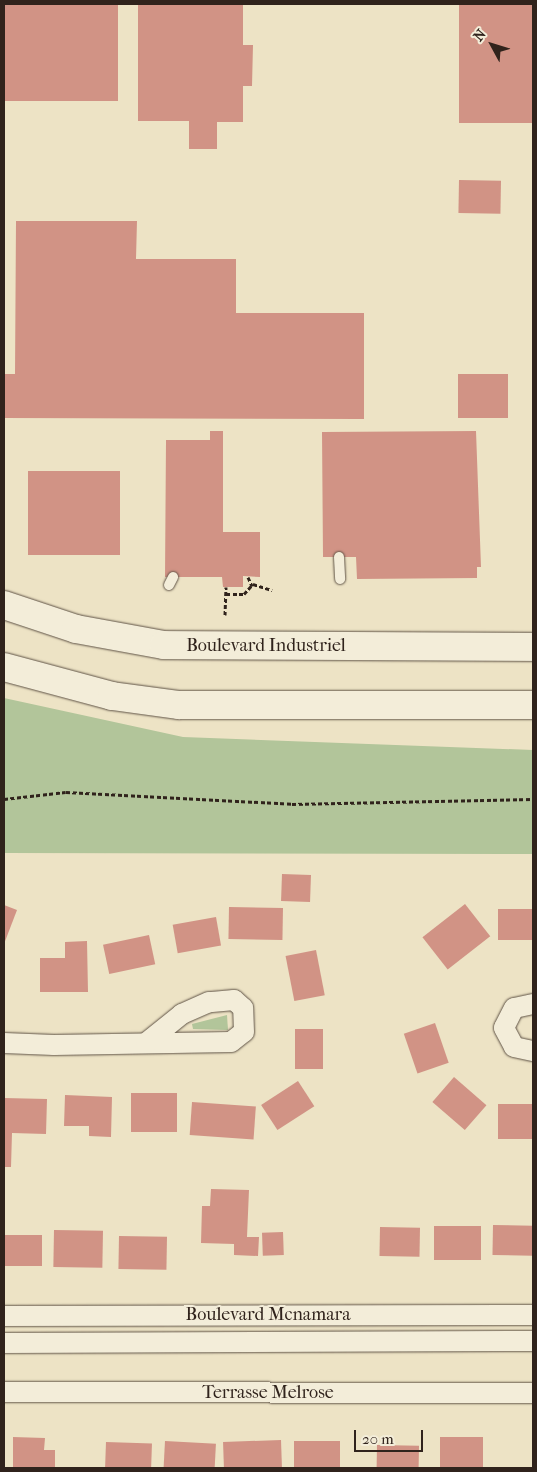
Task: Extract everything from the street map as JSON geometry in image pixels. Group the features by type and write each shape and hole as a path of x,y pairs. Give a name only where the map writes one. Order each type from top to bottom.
{"street":[{"name":"Boulevard Industriel","path":"4,605 103,635 164,645 533,647"},
{"path":"4,667 112,696 179,705 533,705"},
{"path":"533,1004 514,1008 504,1028 514,1047 533,1051"},
{"path":"4,1043 146,1043"},
{"name":"Boulevard Mcnamara","path":"4,1316 533,1315"},
{"name":"Boulevard Mcnamara","path":"4,1343 533,1341"},
{"name":"Terrasse Melrose","path":"4,1392 533,1393"}],"lane":[{"path":"339,557 340,580"}],"path":[{"path":"248,577 252,586"},
{"path":"226,594 244,594 252,586 261,584 272,590"},
{"path":"225,615 226,587"},
{"path":"4,798 66,792 292,804 533,799"}],"green space":[{"path":"4,698 183,737 533,750 533,854 4,853"},
{"path":"227,1015 228,1030 193,1029 192,1024"}],"building":[{"path":"4,4 118,4 118,101 4,101"},
{"path":"138,4 243,4 243,45 253,45 252,86 243,86 243,122 217,122 217,149 189,149 189,121 138,121"},
{"path":"459,4 533,4 533,123 459,123"},
{"path":"459,180 501,181 500,214 458,213"},
{"path":"16,221 137,221 136,259 236,259 236,313 364,313 364,419 4,418 4,374 15,374"},
{"path":"458,374 508,374 508,418 458,418"},
{"path":"210,431 223,431 223,532 260,532 260,577 243,576 243,587 223,587 222,577 165,577 166,440 210,440"},
{"path":"476,431 481,567 477,567 477,578 357,579 356,557 323,557 322,432"},
{"path":"28,471 120,471 120,555 28,555"},
{"path":"282,874 311,875 310,902 281,901"},
{"path":"465,904 490,936 448,970 422,937"},
{"path":"4,905 17,910 4,944"},
{"path":"229,907 283,908 282,940 228,939"},
{"path":"498,909 533,909 533,940 498,940"},
{"path":"216,917 221,946 178,953 173,925"},
{"path":"149,935 155,964 109,974 103,945"},
{"path":"87,941 88,992 40,992 40,958 65,958 65,942"},
{"path":"316,950 325,995 294,1001 286,956"},
{"path":"435,1023 449,1063 417,1073 404,1034"},
{"path":"295,1029 323,1029 323,1069 295,1069"},
{"path":"454,1077 486,1105 465,1130 432,1102"},
{"path":"298,1081 314,1106 277,1130 261,1105"},
{"path":"131,1093 177,1093 177,1132 131,1132"},
{"path":"65,1095 112,1097 111,1137 89,1136 89,1126 64,1126"},
{"path":"4,1098 47,1099 46,1134 12,1133 11,1167 4,1167"},
{"path":"192,1102 256,1106 254,1139 190,1135"},
{"path":"498,1104 533,1104 533,1139 498,1139"},
{"path":"211,1189 249,1190 247,1237 259,1237 258,1256 234,1255 234,1244 201,1243 202,1206 210,1206"},
{"path":"493,1225 533,1226 532,1256 492,1255"},
{"path":"434,1226 481,1226 481,1260 434,1260"},
{"path":"380,1227 420,1228 419,1257 379,1256"},
{"path":"54,1230 103,1231 102,1268 53,1267"},
{"path":"283,1232 284,1255 263,1256 262,1233"},
{"path":"4,1235 42,1235 42,1266 4,1266"},
{"path":"119,1236 167,1237 166,1270 118,1269"},
{"path":"13,1437 45,1438 44,1450 55,1450 55,1468 13,1468"},
{"path":"440,1437 483,1437 483,1468 440,1468"},
{"path":"281,1440 282,1468 224,1468 223,1442"},
{"path":"165,1441 216,1444 215,1468 164,1468"},
{"path":"294,1441 340,1441 340,1468 294,1468"},
{"path":"106,1442 152,1444 151,1468 105,1468"},
{"path":"377,1445 419,1446 419,1468 377,1468"}]}
